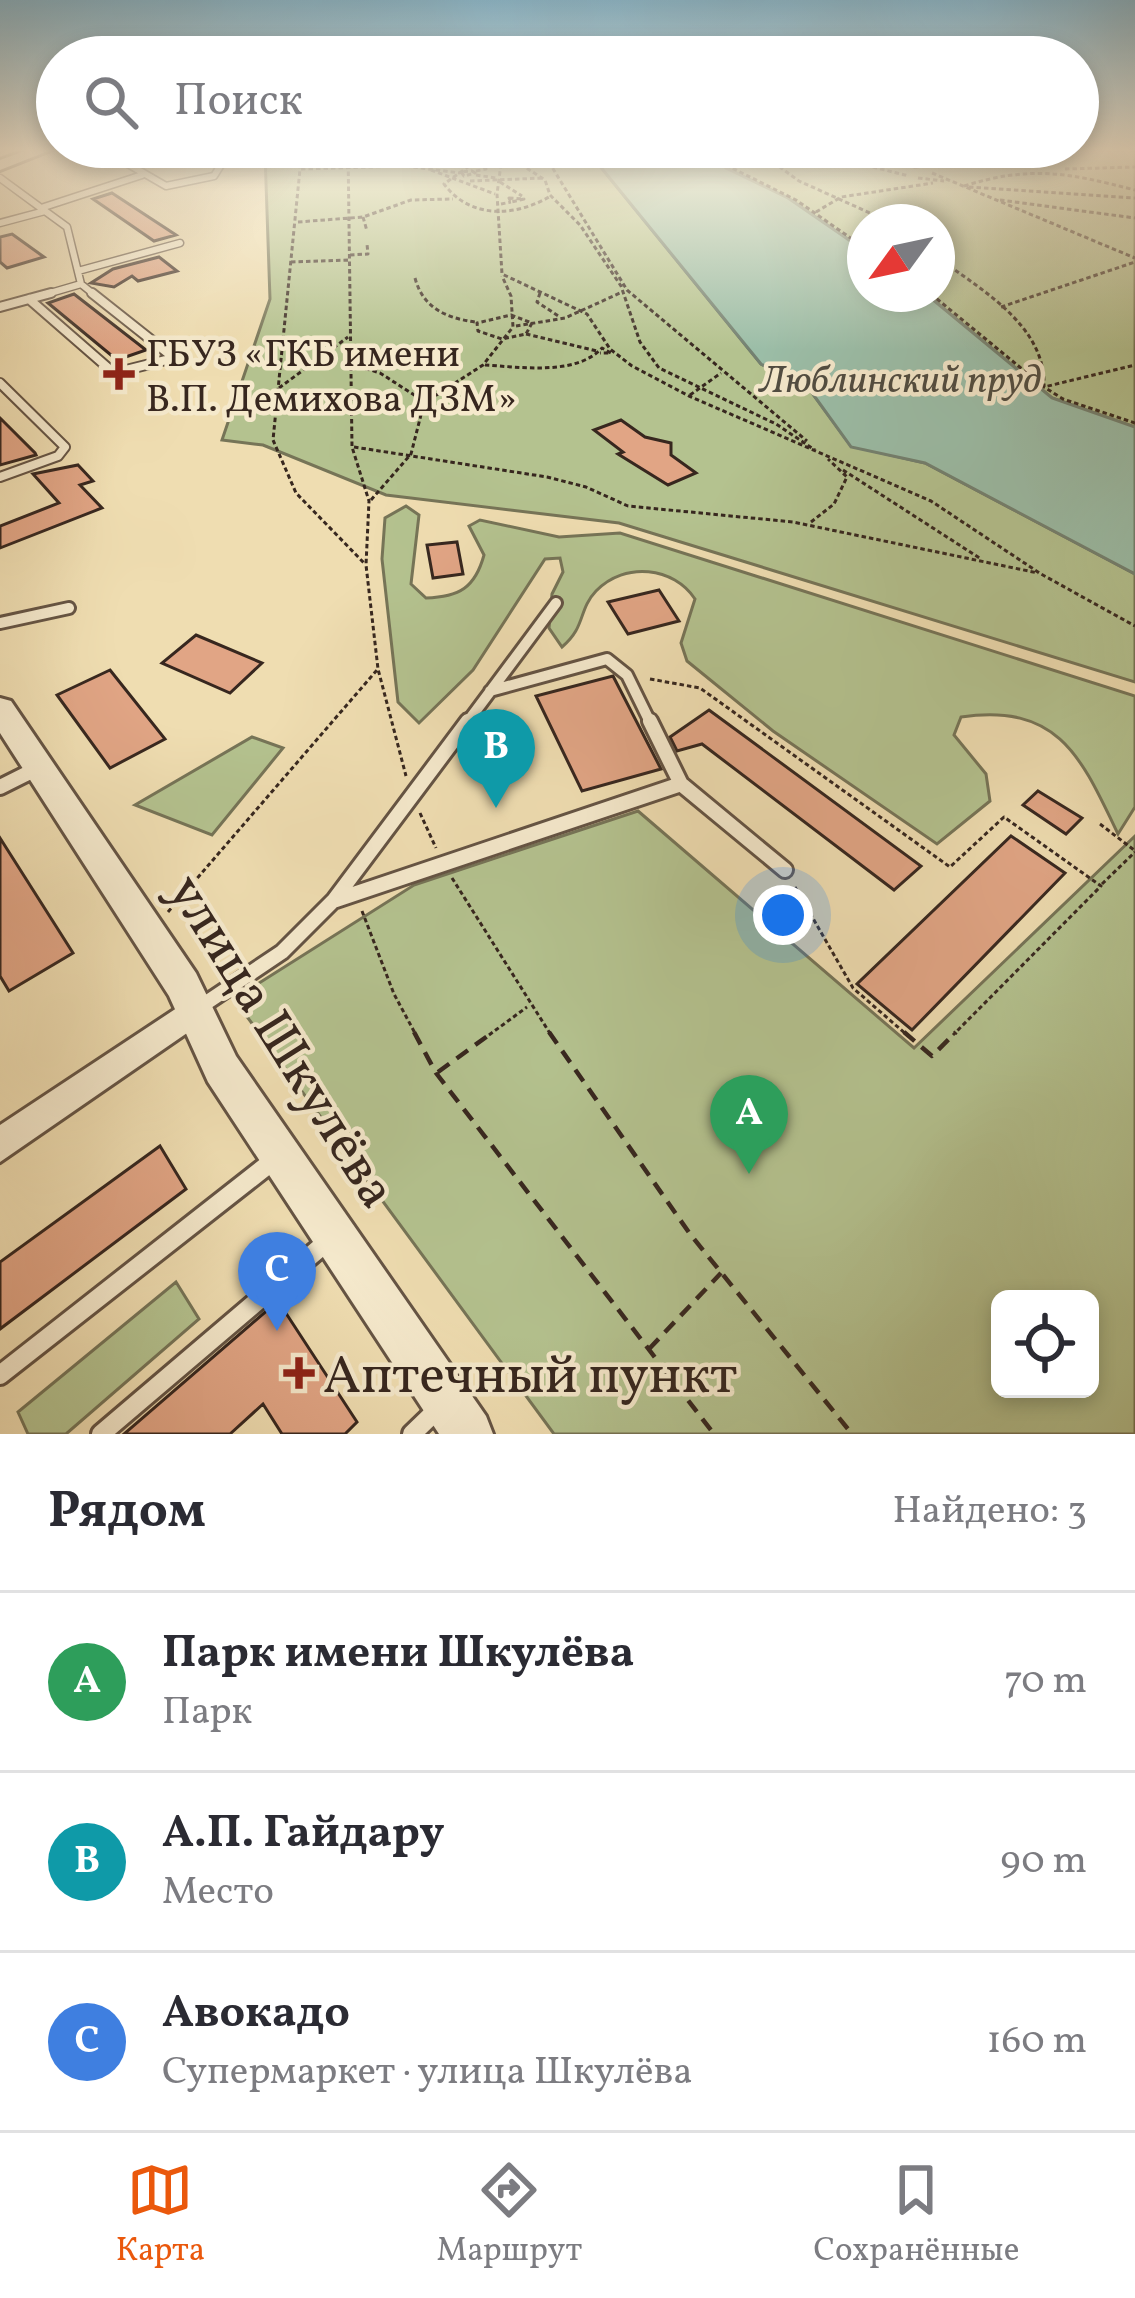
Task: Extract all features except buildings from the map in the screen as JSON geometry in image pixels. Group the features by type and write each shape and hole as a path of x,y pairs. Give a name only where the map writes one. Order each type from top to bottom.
{"street":[{"name":"улица Шкулёва","path":"0,709 183,985 221,1069 334,1235 442,1423"},
{"path":"0,1145 192,1012"}],"lane":[{"path":"29,299 114,373 173,360 81,284 67,226 52,216"},
{"path":"78,271 180,243"},
{"path":"0,307 81,284"},
{"path":"0,383 64,447 58,456 0,477"},
{"path":"192,1012 282,952 333,901 556,603"},
{"path":"0,623 69,608"},
{"path":"489,691 607,659 627,675 682,784 785,870"},
{"path":"0,787 39,767"},
{"path":"333,901 682,784"},
{"path":"0,1375 280,1156"},
{"path":"100,1434 334,1235"}],"path":[{"path":"296,216 273,440 278,469 290,488 366,565"},
{"path":"348,216 352,447 369,502 366,565 378,669 411,795 442,863 629,1151 772,1343 851,1434"},
{"path":"296,222 369,216"},
{"path":"369,502 410,454 424,403 483,365 513,326 502,274 498,216"},
{"path":"573,216 625,291 841,469 982,560"},
{"path":"581,216 625,291 640,342 658,368 776,424 823,454"},
{"path":"818,216 847,236"},
{"path":"1032,216 1135,260"},
{"path":"363,218 368,231"},
{"path":"290,262 368,254 367,244"},
{"path":"999,307 1135,260"},
{"path":"955,272 1036,341 1047,361 1044,387"},
{"path":"502,274 584,312 610,349 689,396 931,501 1041,574 1135,626"},
{"path":"415,278 417,290 445,319 477,323 498,313 532,323"},
{"path":"507,288 530,287"},
{"path":"541,291 536,302 561,318"},
{"path":"513,326 584,312 625,291"},
{"path":"953,312 1044,387 1064,399 1135,423"},
{"path":"477,323 478,331 503,340 526,334 598,352"},
{"path":"526,334 532,323"},
{"path":"277,389 348,337"},
{"path":"483,365 543,367 610,349"},
{"path":"350,364 400,383 424,403"},
{"path":"1044,387 1135,365"},
{"path":"689,396 722,371"},
{"path":"352,447 547,477 586,487 628,506 807,525 1041,574"},
{"path":"807,525 843,490 847,477 841,469"},
{"path":"150,935 378,669"},
{"path":"627,675 700,688 950,867 1004,817 1101,886"},
{"path":"785,870 853,988 932,1056 1135,851 1100,824"},
{"path":"355,893 394,994 436,1073 714,1434"},
{"path":"436,1073 530,1005"},
{"path":"650,1348 722,1272"}],"shaded area":[{"path":"267,216 640,216 761,364 810,390 851,446 925,463 1135,574 1135,682 619,523 386,495 263,445 222,440 270,299"},
{"path":"814,216 847,216 847,239"},
{"path":"955,216 1135,216 1135,427 1052,398 948,312 955,312"},
{"path":"406,506 419,515 411,584 426,598 456,593 476,576 484,555 469,526 480,520 559,537 620,533 1135,696 1135,807 1118,834 1092,781 1062,741 1022,719 961,717 954,735 986,774 990,801 937,844 773,731 687,661 681,643 695,599 675,580 635,572 608,581 590,598 575,632 562,647 549,628 552,594 563,572 560,558 545,559 473,670 419,723 398,702 382,559 385,518"},
{"path":"252,737 283,748 212,835 135,805"},
{"path":"638,811 914,1048 1135,836 1135,1434 554,1434 234,999 414,885"},
{"path":"176,1282 199,1319 66,1434 28,1434 18,1412"}],"water":[{"name":"Люблинский пруд","path":"640,216 814,216 847,239 847,312 948,312 1052,398 1135,427 1135,574 925,463 851,447 810,390 761,364"}],"place":[{"name":"ГБУЗ «ГКБ имени В.П. Демихова ДЗМ»","path":"119,374"},
{"name":"А.П. Гайдару","path":"496,808"},
{"name":"Парк имени Шкулёва","path":"749,1174"},
{"name":"Авокадо","path":"277,1331"},
{"name":"Аптечный пункт","path":"299,1373"}]}
